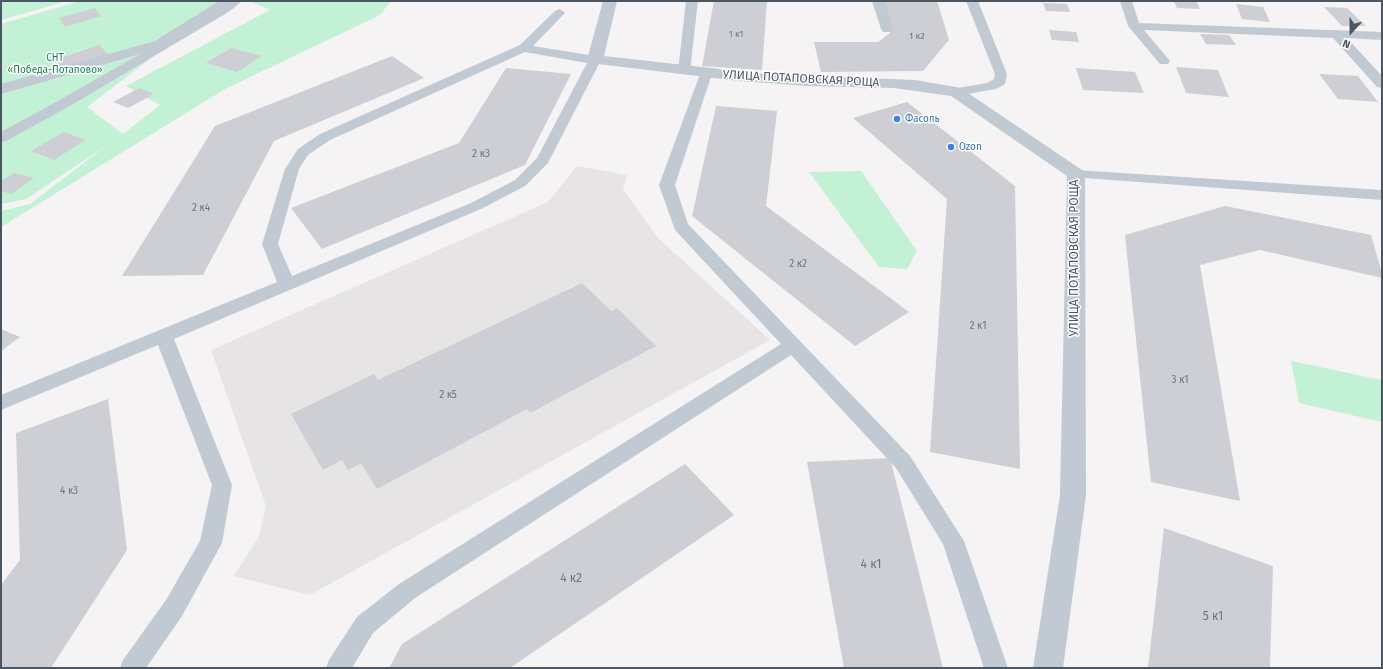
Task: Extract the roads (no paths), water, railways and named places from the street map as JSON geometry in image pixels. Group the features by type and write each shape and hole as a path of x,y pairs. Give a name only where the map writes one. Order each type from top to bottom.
{"street":[{"path":"1,89 160,44 229,1"},
{"path":"595,60 610,1"},
{"name":"УЛИЦА ПОТАПОВСКАЯ РОЩА","path":"595,60 706,74 789,80 914,85 956,92 1076,174 1073,495 1048,668"}],"lane":[{"path":"1,138 77,96 226,9 236,1"},
{"path":"684,71 692,1"},
{"path":"878,1 887,29"},
{"path":"956,92 991,86 1000,81 1001,74 972,1"},
{"path":"1126,1 1134,26 1164,61"},
{"path":"287,285 270,244 292,169 303,152 325,137 524,48 559,13"},
{"path":"1134,26 1382,36"},
{"path":"1336,34 1382,84"},
{"path":"1,403 164,337 476,206 520,183 543,160 595,60 524,48"},
{"path":"706,74 667,185 681,226 903,462 953,541 996,668"},
{"path":"1076,174 1382,195"},
{"path":"132,668 174,608 211,543 222,485 164,337"},
{"path":"338,668 365,625 407,591 793,345"}],"place":[{"name":"Фасоль","path":"897,119"},
{"name":"Ozon","path":"951,147"}],"park label":[{"name":"СНТ «Победа-Потапово»","path":"55,64"}]}
